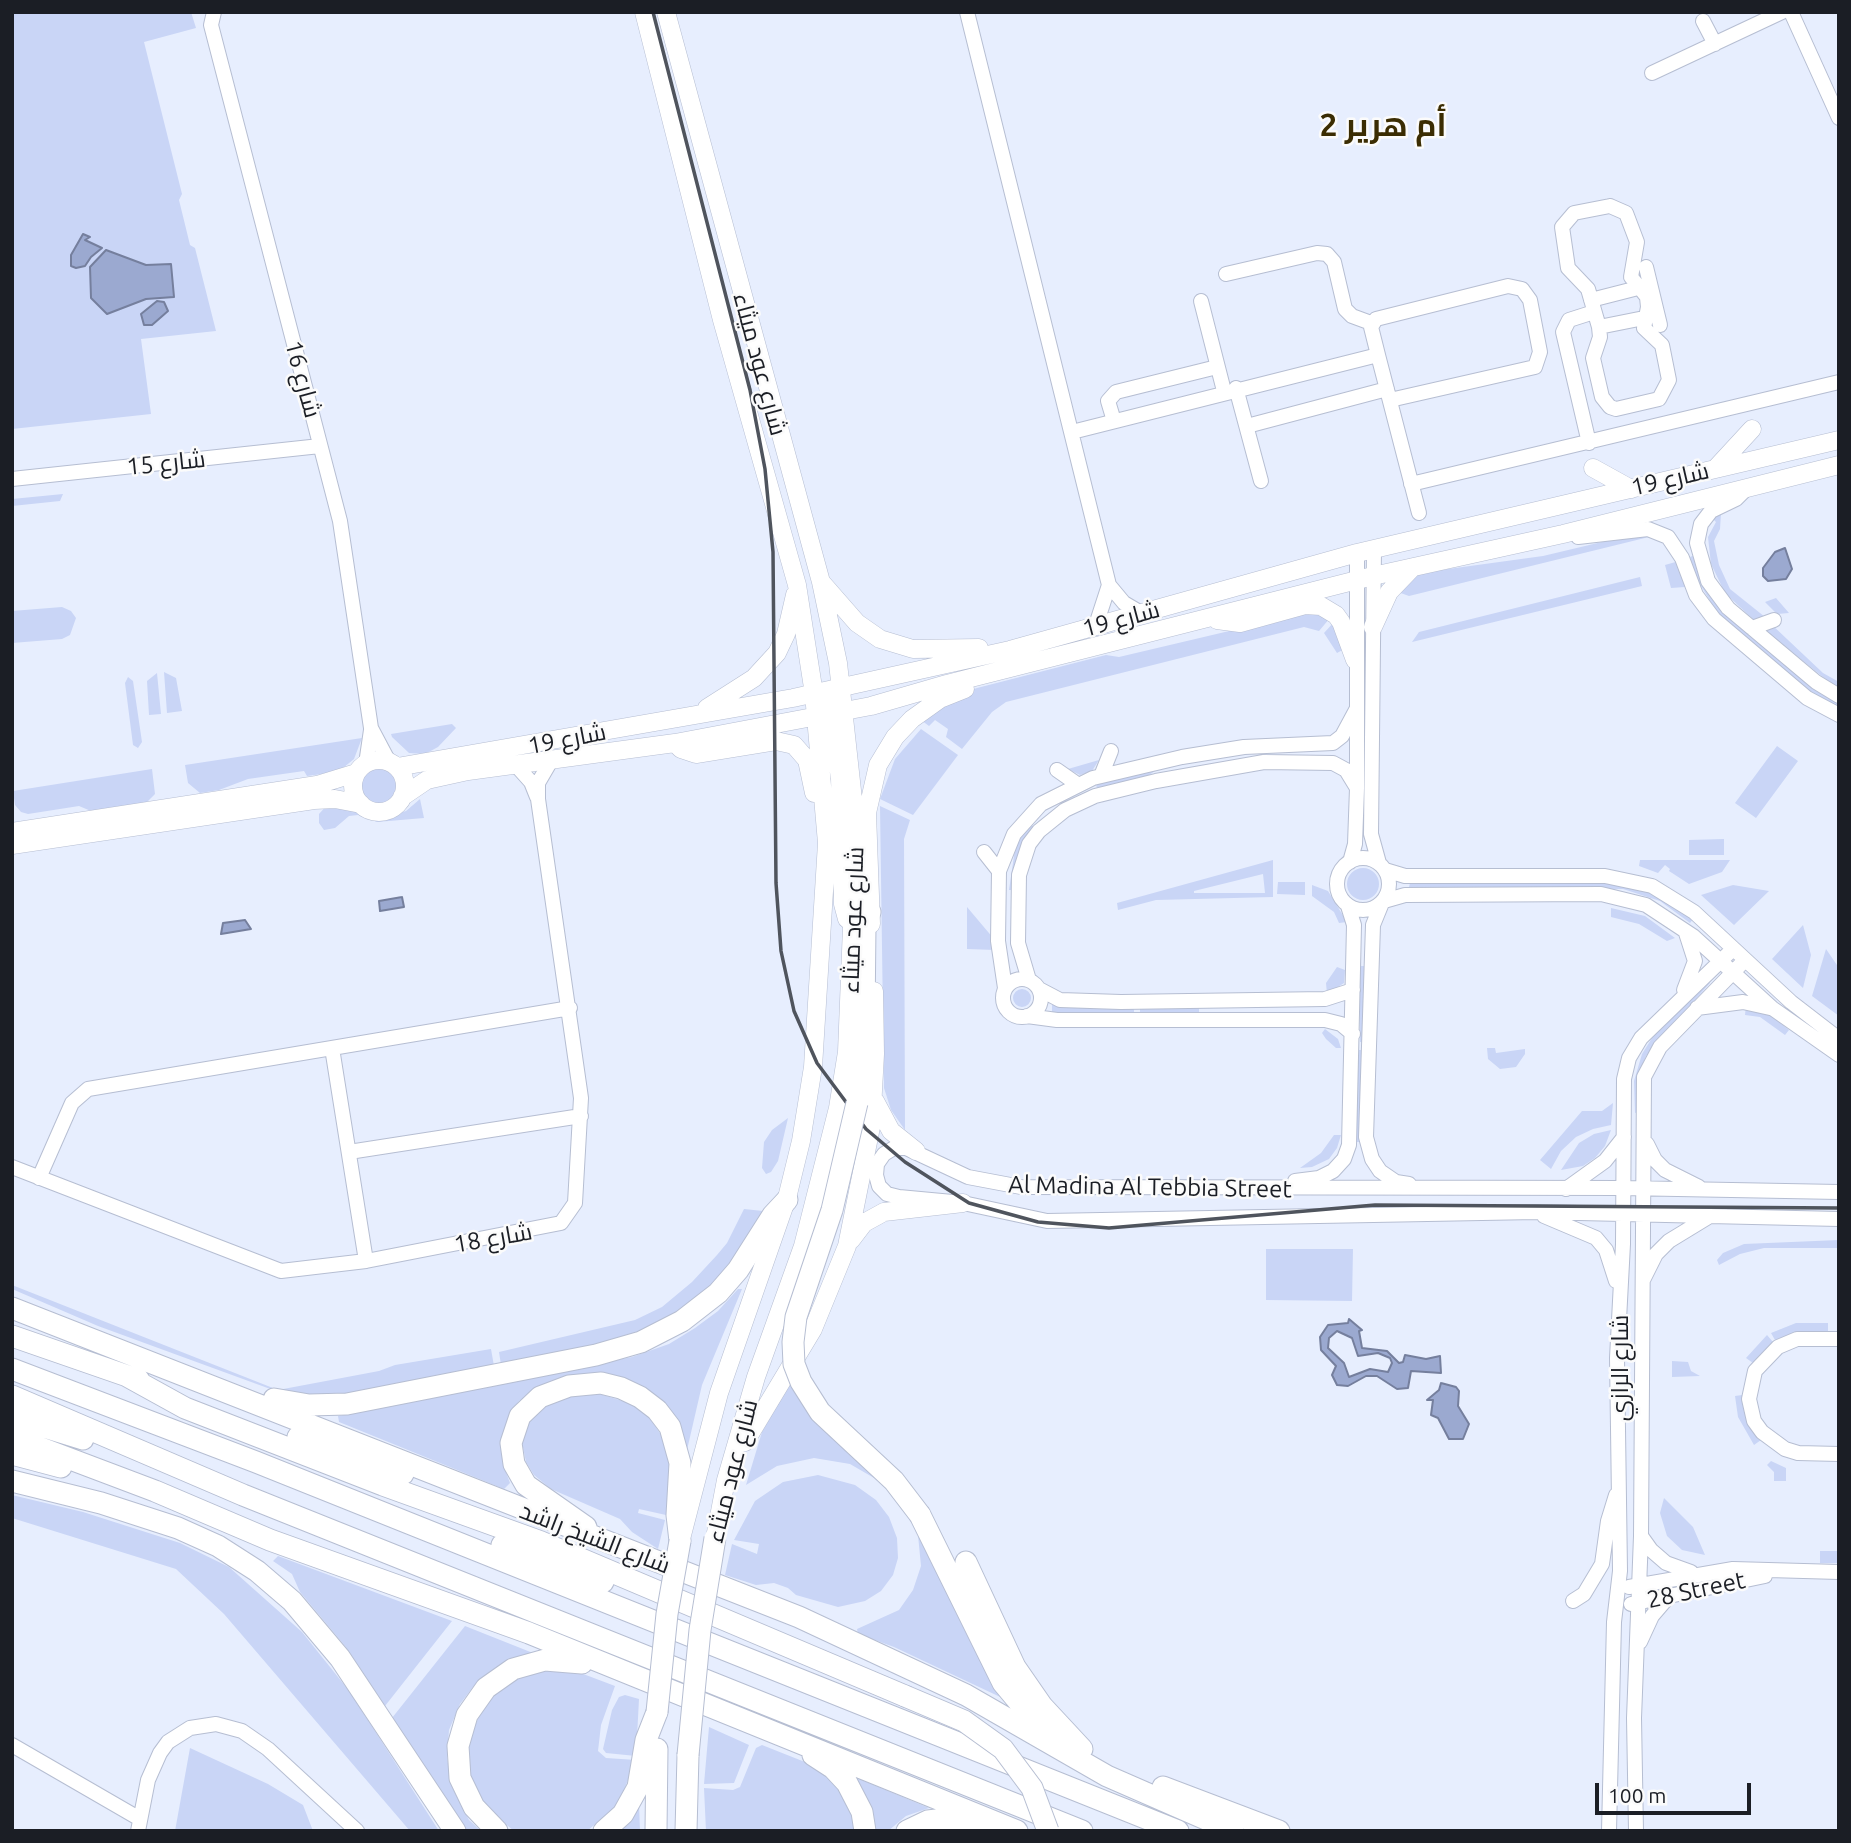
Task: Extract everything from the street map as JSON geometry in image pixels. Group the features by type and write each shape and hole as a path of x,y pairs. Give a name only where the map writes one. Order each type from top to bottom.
{"highway":[{"path":"870,912 865,925 865,1100 796,1317 794,1364 801,1382 820,1412 894,1481 920,1515 1003,1683 1041,1724 1082,1749 1144,1780 1279,1831"},
{"path":"156,1364 277,1399 335,1405 612,1351 662,1333 706,1303 738,1270 773,1215 786,1200"},
{"name":"شارع الشيخ راشد","path":"12,1308 603,1542 764,1602 895,1660 990,1708 1107,1776 1161,1801"},
{"path":"12,1336 427,1483 496,1499"},
{"path":"12,1369 340,1496 1178,1831"},
{"path":"127,1376 185,1408 383,1485 541,1542 964,1721 1003,1749 1032,1788 1048,1831"},
{"path":"603,1542 577,1520 533,1491 517,1471 511,1450 514,1429 532,1403 550,1392 580,1384 601,1383 631,1392 649,1403 670,1427 680,1462 677,1502 680,1541"},
{"path":"12,1396 396,1557 1082,1831"},
{"path":"12,1417 143,1452"},
{"path":"12,1437 103,1470 243,1529"},
{"path":"12,1454 91,1476 529,1633 1017,1831"},
{"path":"12,1473 198,1536 257,1571 292,1601 340,1658 455,1831"},
{"path":"12,1481 101,1503"},
{"path":"340,1496 416,1514 627,1590 743,1637 800,1651"},
{"name":"شارع عود ميثاء","path":"686,1831 688,1755 698,1644 715,1538"},
{"name":"شارع عود ميثاء","path":"656,1831 657,1712 667,1614 680,1541"},
{"path":"966,1562 1015,1667 1042,1706 1082,1749"},
{"path":"497,1831 480,1816 468,1798 457,1756 463,1725 485,1688 513,1669 534,1662 556,1660 581,1663 636,1682 656,1684"},
{"path":"604,1831 623,1814 638,1787 646,1740 657,1712"},
{"path":"763,1726 824,1762 840,1775 858,1802 866,1831"},
{"path":"1161,1801 1233,1831"},
{"path":"1161,1801 1254,1831"},
{"path":"685,1808 694,1831"},
{"path":"907,1831 928,1821 945,1819 985,1831"}],"main road":[{"name":"شارع عود ميثاء","path":"644,12 722,320 797,585 814,694 831,715 856,827 847,1052 829,1149 803,1245 756,1377 726,1480 715,1538"},
{"name":"شارع عود ميثاء","path":"666,12 821,582 841,688 831,715 813,1067 801,1141 786,1200 719,1393 680,1541"},
{"path":"1716,469 1752,429"},
{"name":"شارع 19","path":"393,764 554,742 841,688 1010,650 1365,551 1839,440"},
{"name":"شارع 19","path":"402,797 427,780 514,763 675,743 831,715 1414,566 1563,534 1839,465"},
{"path":"1593,468 1631,489"},
{"path":"1373,627 1389,592 1414,566"},
{"path":"821,582 857,623 896,645 932,651 1010,650"},
{"path":"691,715 730,695 766,667 786,634 797,585"},
{"path":"1210,618 1240,623 1305,605 1321,606 1338,618 1355,660"},
{"path":"870,912 867,813 878,765 895,737 926,707 982,682 992,674"},
{"path":"675,743 681,750 696,754 776,741 794,745 807,760 816,804 826,822"},
{"path":"12,832 317,785 378,760 393,764 405,781 402,797 386,810 373,811 360,804 326,799 12,845"},
{"path":"360,804 353,789 361,768"},
{"path":"865,1100 891,1131 916,1151"},
{"path":"847,1246 865,1100"},
{"path":"726,1480 770,1397 813,1329 847,1246 864,1223 874,1215 963,1203"}],"street":[{"path":"967,12 1109,585 1124,603 1141,613"},
{"path":"1652,73 1782,12"},
{"path":"1791,12 1839,118"},
{"name":"شارع 16","path":"217,13 214,33 347,558 372,728 393,764"},
{"path":"1703,21 1715,44"},
{"path":"1646,267 1650,301 1644,318 1646,332 1662,345 1668,387 1659,399 1623,408 1610,407 1602,397 1593,358 1600,337 1599,327 1585,285 1570,272 1567,263 1562,227 1574,213 1610,206 1626,214 1637,242 1630,272 1638,288 1650,301 1660,326"},
{"path":"1226,274 1327,254 1334,262 1345,309 1352,316 1371,323 1381,318 1508,286 1522,289 1530,300 1540,352 1535,367 1247,426"},
{"path":"1589,443 1563,332 1569,320 1592,306 1638,288"},
{"path":"1201,300 1217,367 1247,426 1261,481"},
{"path":"1599,327 1644,318"},
{"path":"1371,323 1419,513"},
{"path":"1072,432 1230,390 1378,355"},
{"path":"1114,421 1108,401 1112,394 1217,367"},
{"path":"1412,484 1839,382"},
{"name":"شارع 15","path":"12,479 320,446"},
{"path":"1747,488 1739,497 1705,517 1697,533 1701,565 1717,596 1816,682 1839,696"},
{"path":"1563,534 1578,537 1648,529 1668,537 1675,545 1696,595 1708,612 1807,698 1839,715"},
{"path":"1350,862 1355,844 1357,788 1355,660 1365,579 1365,551"},
{"path":"1365,579 1373,627 1371,834 1390,886 1373,925 1367,1149 1376,1165 1391,1179 1427,1189"},
{"path":"1096,625 1109,585"},
{"path":"1752,628 1774,620"},
{"path":"1353,1034 1340,1024 1325,1020 1057,1020 1013,1015 1006,1009 1003,997 1005,988 998,941 999,871 1007,845 1026,818 1056,794 1101,775 1215,751 1333,743 1342,736 1356,710"},
{"name":"شارع 16","path":"361,768 372,728"},
{"path":"1101,775 1111,751"},
{"path":"1156,781 1164,773 1212,761 1215,751"},
{"name":"شارع 18","path":"12,1167 273,1269 299,1271 366,1261 561,1223 575,1203 581,1116 579,1066 538,799 538,783 552,759"},
{"path":"1027,1016 1039,1005 1034,984 1019,949 1019,875 1029,844 1038,831 1065,810 1095,796 1240,764 1315,761 1339,765 1346,770 1357,788"},
{"name":"شارع 18","path":"514,763 531,782 538,799"},
{"path":"1057,770 1077,784"},
{"path":"984,852 999,871"},
{"path":"1253,1189 1265,1184 1319,1178 1333,1171 1344,1159 1349,1145 1354,925 1348,906 1339,894 1337,882 1341,870 1350,862 1365,858 1405,876 1605,876 1636,881 1680,901 1791,1002 1839,1038"},
{"path":"1348,906 1365,910 1405,895 1601,894 1646,905 1684,929 1772,1008 1839,1055"},
{"path":"1680,998 1695,961 1684,929"},
{"name":"شارع الرازي","path":"1609,1831 1618,1590 1624,1079 1629,1058 1640,1038 1733,949"},
{"name":"شارع الرازي","path":"1636,1831 1644,1188 1642,1095 1647,1070 1660,1047 1745,960"},
{"path":"1005,988 1013,981 1034,984 1054,999 1067,1001 1325,999 1353,990"},
{"path":"1220,1020 1232,1012 1265,1009 1268,1005 1265,1000"},
{"path":"1696,1008 1743,1002 1772,1008"},
{"path":"39,1178 72,1103 88,1089 570,1008"},
{"path":"332,1048 366,1261"},
{"path":"349,1152 581,1116"},
{"path":"1643,1136 1655,1160 1665,1170 1707,1191"},
{"path":"1565,1190 1605,1161 1624,1137"},
{"name":"Al Madina Al Tebbia Street","path":"1839,1192 1644,1188 1565,1190 1003,1186 968,1177 916,1151 894,1148 884,1154 877,1164 876,1175 887,1194 963,1203 1047,1221 1536,1212 1839,1219"},
{"path":"1536,1212 1595,1238 1612,1264 1620,1304"},
{"path":"1641,1284 1656,1254 1668,1241 1710,1216"},
{"path":"1839,1339 1797,1339 1778,1347 1755,1371 1749,1399 1754,1420 1762,1432 1785,1449 1798,1453 1839,1454"},
{"path":"1573,1601 1584,1594 1602,1564 1608,1521 1619,1487"},
{"path":"1641,1535 1651,1550 1666,1563 1700,1573"},
{"name":"28 Street","path":"1618,1590 1700,1573 1747,1569 1839,1572"},
{"name":"28 Street","path":"1616,1607 1776,1571"},
{"path":"1636,1664 1640,1643 1650,1620 1671,1594"},
{"path":"12,1745 139,1825 149,1761 155,1748 175,1726 188,1719 218,1715 232,1719 256,1734 268,1749 357,1831"}],"shaded area":[{"path":"12,12 191,12 196,28 144,42 182,194 179,200 190,245 195,248 216,331 141,339 151,414 12,429"},
{"path":"83,234 90,237 85,240 102,248 85,266 76,268 71,266 71,255"},
{"path":"106,250 146,265 171,264 174,297 146,299 107,314 91,298 90,267"},
{"path":"157,301 164,302 168,311 152,325 144,325 141,314"},
{"path":"63,494 60,501 12,506 12,499"},
{"path":"1721,513 1720,529 1714,541 1719,565 1730,589 1765,617 1756,622 1725,593 1711,564 1708,537 1716,522 1713,519"},
{"path":"1627,536 1653,536 1409,596 1395,591 1419,573 1543,556"},
{"path":"1785,548 1792,569 1786,579 1768,581 1763,576 1763,568 1775,552"},
{"path":"1695,555 1729,616 1820,693 1839,704 1838,708 1813,694 1717,612 1696,578 1690,557"},
{"path":"1679,561 1685,587 1671,588 1665,565"},
{"path":"1640,577 1642,586 1412,642 1419,632"},
{"path":"1776,598 1789,613 1777,614 1765,602"},
{"path":"62,607 71,611 76,618 70,635 62,639 12,643 12,611"},
{"path":"1314,611 1330,618 1319,631 1304,627 1006,702 992,712 962,749 946,737 948,729 935,720 929,726 921,720 962,693 977,688 1106,655 1119,657"},
{"path":"1334,622 1346,648 1337,653 1324,633"},
{"path":"1770,623 1823,673 1839,682 1839,690 1762,628"},
{"path":"164,672 176,678 182,711 167,713"},
{"path":"157,673 161,714 149,715 147,681"},
{"path":"128,677 133,681 142,742 138,748 133,745 125,683"},
{"path":"452,724 456,728 438,747 425,754 409,753 391,734"},
{"path":"921,729 958,755 913,815 880,799 895,759"},
{"path":"362,738 354,759 343,768 329,773 307,776 304,771 248,779 219,790 200,793 188,783 185,765"},
{"path":"1777,746 1798,761 1756,818 1735,803"},
{"path":"1099,760 1092,771 1080,775 1068,769"},
{"path":"380,766 393,772 399,785 393,798 380,804 367,798 361,785 367,772"},
{"path":"152,769 155,794 146,803 91,811 79,806 28,814 21,812 15,805 13,791"},
{"path":"1155,771 1145,778 1097,789 1096,784"},
{"path":"420,799 424,818 377,822 358,815 349,816 335,828 324,830 319,823 319,814 328,804 364,810 382,818 406,811"},
{"path":"880,806 910,820 904,839 905,1130 891,1110 884,1088"},
{"path":"1029,823 1034,827 1015,890 1009,890 1015,849"},
{"path":"1724,839 1724,855 1689,855 1689,840"},
{"path":"1273,860 1273,897 1156,900 1118,910 1117,903","holes":["1263,874 1265,893 1194,893 1194,891"]},
{"path":"1640,860 1730,860 1722,872 1689,884 1669,871 1665,865 1658,873 1639,866"},
{"path":"1363,868 1374,873 1379,884 1374,895 1363,900 1352,895 1347,884 1352,873"},
{"path":"1278,882 1305,882 1305,895 1277,894"},
{"path":"1602,882 1644,889 1693,919 1690,923 1660,901 1623,889 1409,887 1410,883"},
{"path":"1312,885 1328,891 1347,922 1339,923 1334,912 1312,896"},
{"path":"1733,885 1769,891 1734,925 1701,895"},
{"path":"402,897 404,907 380,911 379,901"},
{"path":"967,907 994,939 995,950 967,949"},
{"path":"1611,908 1645,916 1675,938 1667,941 1639,924 1611,917"},
{"path":"245,920 251,929 221,934 223,923"},
{"path":"1803,925 1811,955 1803,988 1772,959"},
{"path":"1826,949 1839,968 1839,1016 1812,996"},
{"path":"1360,966 1364,966 1363,1042 1360,1042"},
{"path":"1337,967 1345,970 1344,983 1327,994 1326,983"},
{"path":"1707,980 1710,983 1646,1056 1640,1071 1639,1112 1635,1113 1634,1081 1642,1054 1652,1038"},
{"path":"1022,989 1028,992 1031,998 1028,1004 1022,1007 1016,1004 1013,998 1016,992"},
{"path":"1052,1005 1134,1008 1134,1012 1052,1012"},
{"path":"1746,1006 1768,1013 1789,1030 1785,1035 1760,1017 1745,1015"},
{"path":"1140,1008 1199,1008 1199,1012 1140,1012"},
{"path":"1325,1029 1338,1039 1341,1048 1336,1048 1326,1039 1322,1033"},
{"path":"1487,1048 1495,1048 1496,1053 1525,1049 1525,1054 1516,1067 1500,1069 1488,1059"},
{"path":"1358,1050 1363,1050 1361,1142 1356,1142"},
{"path":"1613,1103 1611,1125 1576,1137 1561,1151 1551,1169 1540,1160 1582,1111 1602,1111"},
{"path":"788,1118 778,1161 771,1172 766,1174 762,1168 764,1142 772,1130"},
{"path":"1611,1130 1605,1146 1595,1158 1583,1166 1561,1170 1579,1143 1594,1134"},
{"path":"1334,1135 1341,1135 1337,1148 1329,1159 1312,1167 1300,1168 1321,1153"},
{"path":"744,1209 763,1211 762,1217 731,1266 695,1301 648,1330 618,1341 501,1365 499,1352 635,1320 662,1307 692,1282 717,1255 727,1243"},
{"path":"1839,1240 1839,1248 1764,1248 1740,1254 1719,1265 1717,1260 1723,1253 1744,1244"},
{"path":"1266,1249 1353,1249 1352,1301 1266,1300"},
{"path":"12,1285 278,1390 379,1371 395,1365 491,1349 494,1366 335,1397 284,1394 98,1326 12,1289"},
{"path":"738,1289 742,1289 702,1385 687,1450 683,1434 659,1400 546,1385 519,1401 509,1417 501,1440 504,1467 510,1483 504,1489 339,1422 338,1416 632,1357 669,1344 695,1328 718,1311"},
{"path":"1349,1319 1362,1330 1359,1331 1362,1348 1387,1351 1399,1363 1403,1362 1405,1355 1426,1359 1440,1356 1441,1373 1411,1371 1408,1388 1397,1389 1377,1376 1366,1376 1348,1386 1337,1385 1332,1375 1336,1366 1321,1350 1320,1337 1328,1325 1348,1323","holes":["1337,1331 1352,1338 1358,1356 1378,1353 1390,1358 1392,1363 1388,1372 1370,1369 1349,1377 1344,1363 1328,1348 1329,1338"]},
{"path":"1796,1323 1828,1323 1828,1332 1793,1334 1775,1340 1771,1333"},
{"path":"1767,1335 1773,1342 1753,1363 1746,1358"},
{"path":"1672,1361 1688,1362 1691,1371 1700,1376 1672,1377"},
{"path":"792,1379 897,1489 1013,1703 894,1647 858,1634 857,1629 899,1610 913,1590 921,1566 918,1535 906,1509 881,1482 850,1464 814,1458 777,1466 746,1485 762,1432"},
{"path":"1441,1383 1456,1387 1459,1391 1458,1406 1469,1424 1463,1439 1449,1439 1438,1418 1431,1415 1433,1400 1427,1400 1439,1390"},
{"path":"596,1393 633,1404 648,1416 664,1439 670,1458 671,1481 666,1515 639,1509 638,1513 665,1520 658,1549 632,1532 620,1519 551,1489 534,1475 526,1462 522,1442 530,1420 545,1406 569,1395"},
{"path":"1742,1395 1747,1419 1761,1440 1754,1445 1738,1417 1735,1396"},
{"path":"1771,1461 1786,1468 1786,1481 1774,1481 1774,1472 1767,1465"},
{"path":"818,1475 855,1485 876,1500 889,1517 897,1538 898,1558 893,1575 881,1591 865,1601 838,1607 796,1595 788,1588 774,1583 756,1585 725,1575 732,1544 757,1554 759,1544 734,1540 755,1501 783,1482"},
{"path":"12,1495 83,1512 180,1543 229,1567 302,1632 350,1692 439,1831 410,1831 224,1614 176,1569 12,1518"},
{"path":"1664,1498 1693,1527 1705,1555 1682,1550 1667,1536 1660,1513"},
{"path":"1820,1551 1839,1551 1839,1563 1820,1563"},
{"path":"278,1556 452,1621 385,1706 345,1646 300,1592 292,1574 273,1561"},
{"path":"465,1626 538,1655 491,1672 473,1687 460,1704 449,1730 447,1758 453,1789 469,1820 481,1831 467,1831 392,1718"},
{"path":"550,1669 578,1672 615,1686 601,1725 598,1751 606,1758 636,1760 618,1805 587,1831 514,1831 484,1806 470,1778 467,1743 487,1699 510,1680"},
{"path":"625,1695 639,1699 636,1756 606,1753 603,1749 612,1710 619,1697"},
{"path":"709,1727 749,1745 734,1783 704,1784"},
{"path":"762,1745 815,1766 832,1779 850,1806 856,1831 706,1831 704,1788 733,1790 740,1787 756,1748"},
{"path":"190,1748 268,1784 303,1805 313,1831 175,1831"},
{"path":"855,1777 929,1808 906,1816 888,1831 875,1831 868,1800"},
{"path":"639,1804 640,1831 617,1831"}],"railway":[{"path":"653,12 750,390 765,469 773,552 776,883 781,951 794,1011 817,1063 866,1129 905,1162 969,1203 1038,1222 1109,1228 1375,1205 1839,1208"}],"district":[{"name":"أم هرير 2","path":"1383,125"}]}
